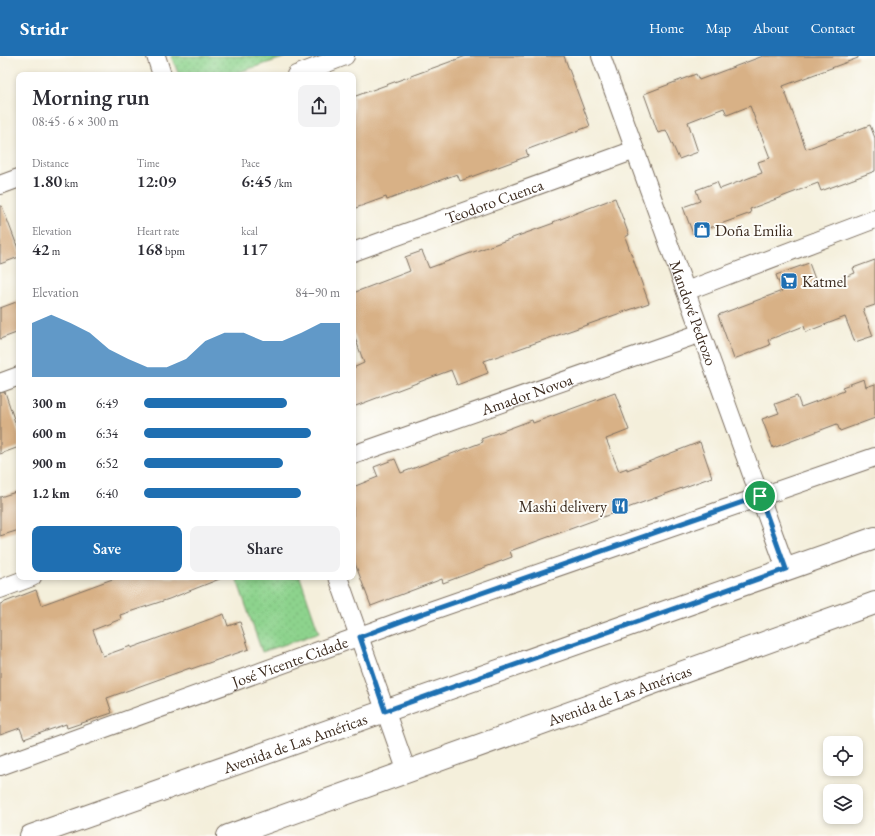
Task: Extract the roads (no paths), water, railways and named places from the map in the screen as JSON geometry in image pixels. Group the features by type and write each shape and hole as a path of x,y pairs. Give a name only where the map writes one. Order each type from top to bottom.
{"main road":[{"name":"Avenida de Las Américas","path":"31,836 875,538"},
{"name":"Avenida de Las Américas","path":"228,836 875,603"}],"street":[{"path":"156,56 161,72"},
{"path":"304,72 344,56"},
{"name":"Mandové Pedrozo","path":"605,57 635,150 786,569"},
{"name":"Teodoro Cuenca","path":"356,251 635,150"},
{"path":"0,185 16,179"},
{"path":"686,291 875,219"},
{"name":"Amador Novoa","path":"356,453 701,333"},
{"path":"0,383 16,377"},
{"name":"José Vicente Cidade","path":"0,766 410,618 875,457"},
{"path":"0,589 24,580"},
{"path":"339,580 407,772"}],"place":[{"name":"Doña Emilia","path":"702,230"},
{"name":"Katmel","path":"789,281"},
{"name":"Mashi delivery","path":"620,506"}]}
